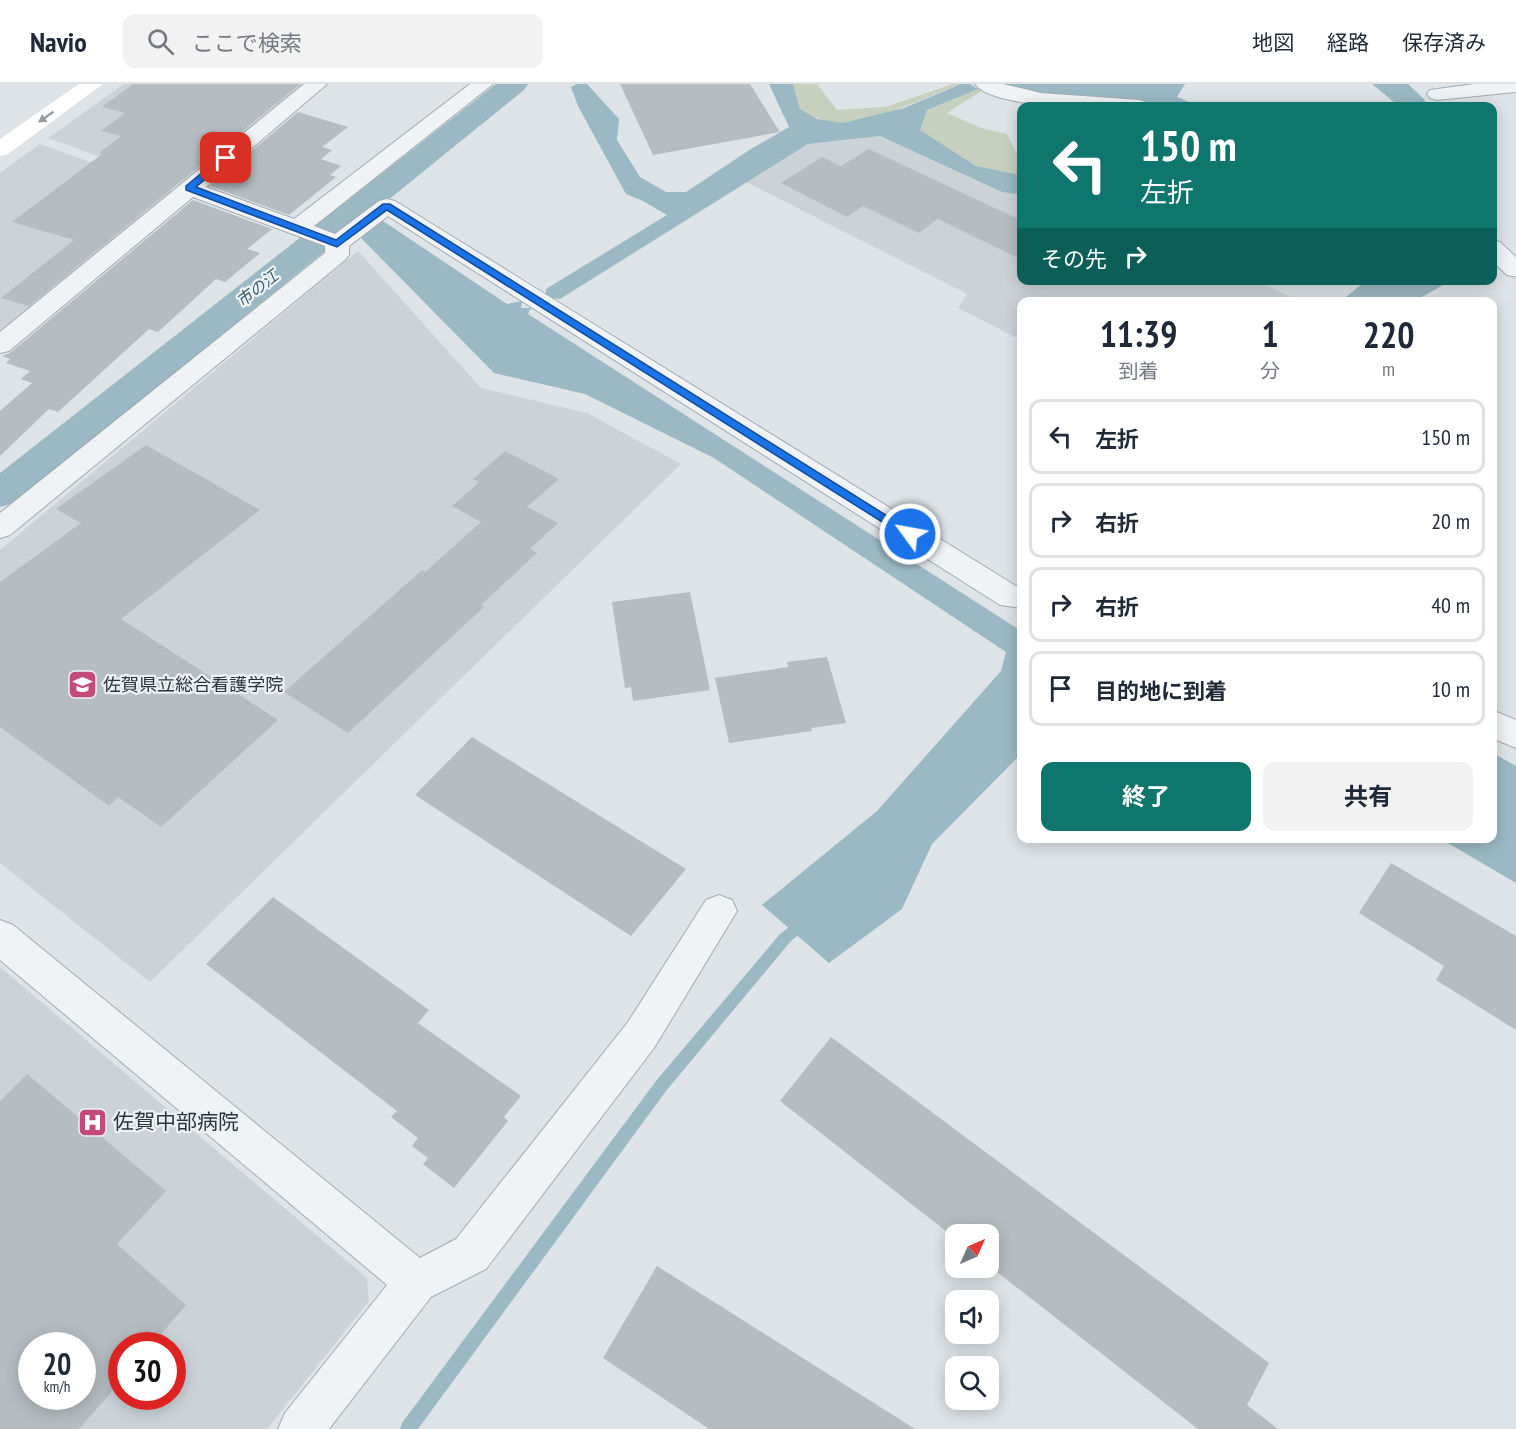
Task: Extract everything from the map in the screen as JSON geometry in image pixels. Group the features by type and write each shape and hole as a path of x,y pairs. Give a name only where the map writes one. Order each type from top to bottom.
{"main road":[{"path":"0,149 93,84"}],"street":[{"path":"0,345 317,84"},
{"path":"302,228 483,84"},
{"path":"987,85 1005,92 1047,99 1115,102"},
{"path":"1434,95 1516,86"},
{"path":"189,188 335,242"},
{"path":"335,242 387,206 1011,597 1017,597"},
{"path":"0,528 337,255 335,242"},
{"path":"1497,726 1516,735"},
{"path":"301,1429 416,1282 471,1254 641,1035 718,911"},
{"path":"0,937 416,1282"}],"shaded area":[{"path":"124,84 306,84 179,185 48,138"},
{"path":"880,136 1002,192 1017,194 1017,285 1266,285 1291,297 1017,297 1017,338 958,308 967,294 746,182 808,144"},
{"path":"40,144 174,192 0,336 0,173"},
{"path":"358,251 481,388 587,413 681,464 150,982 0,863 0,550"},
{"name":"佐賀中部病院","path":"0,967 367,1278 369,1301 267,1429 0,1429"}],"green space":[{"path":"793,84 817,84 837,110 885,107 953,84 961,84 874,117 833,123 821,120 800,109"},
{"path":"978,89 983,90 947,113 981,128 1007,134 1017,153 1017,174 976,166 919,130 927,110"}],"water":[{"path":"577,84 587,84 619,119 617,140 640,177 666,192 686,192 789,127 769,84 793,84 800,109 817,119 843,123 904,108 961,84 970,84 978,89 927,110 920,130 976,166 1017,174 1017,194 1002,192 880,136 808,144 560,299 546,297 546,289 667,215 626,194 578,106 571,87"},
{"path":"997,84 1185,84 1177,97 1189,102 1131,102 1118,99 1048,95"},
{"path":"1372,84 1408,84 1425,102 1394,102"},
{"path":"380,219 507,304 522,301 521,308 531,308 528,314 1017,628 1017,758 932,844 902,909 829,963 762,905 877,811 1001,671 1006,652 714,458 585,394 494,373 361,238"},
{"path":"1361,285 1443,285 1422,297 1346,297"},
{"path":"1497,755 1516,766 1516,883 1448,843 1497,843"}],"building":[{"path":"133,84 300,84 29,306 1,298 74,240 12,222 102,154 99,153 121,136 101,131 125,113 102,107"},
{"path":"620,84 750,84 780,132 653,155"},
{"path":"298,112 348,127 322,147 332,150 321,159 341,166 330,175 336,177 289,215 210,186"},
{"path":"869,149 1017,219 1017,258 938,219 919,233 863,206 847,217 781,183 822,157 841,166"},
{"path":"193,200 272,229 247,249 260,253 225,282 216,279 158,332 149,329 58,412 49,409 0,456 0,411 32,383 21,379 30,371 6,363 10,359 2,356 10,353"},
{"path":"146,445 260,510 121,619 278,720 161,827 118,797 109,806 0,727 0,582 81,523 56,509"},
{"path":"505,451 559,479 527,507 558,523 530,549 537,553 481,605 484,607 348,733 284,692 422,570 425,572 481,522 452,506 479,482 473,479"},
{"path":"690,592 710,690 633,701 631,687 625,688 612,602"},
{"path":"827,657 846,723 811,728 812,731 729,743 715,678 788,667 787,662"},
{"path":"472,737 686,869 631,936 415,795"},
{"path":"1391,863 1516,936 1516,1030 1436,980 1444,966 1359,913"},
{"path":"273,897 429,1010 418,1023 521,1096 504,1117 508,1121 454,1188 423,1164 428,1158 412,1146 418,1138 391,1117 397,1111 206,964"},
{"path":"831,1037 1269,1363 1247,1405 1278,1429 1198,1429 999,1274 999,1224 945,1224 945,1230 780,1101"},
{"path":"27,1074 166,1191 117,1244 186,1305 163,1332 108,1332 108,1396 96,1410 96,1332 18,1332 18,1410 96,1410 79,1429 0,1429 0,1101"},
{"path":"657,1266 915,1429 709,1429 603,1358"}],"waterway":[{"name":"市の江","path":"0,493 514,84"},
{"path":"408,1429 661,1086 785,938 804,922"}],"place":[{"name":"佐賀県立総合看護学院","path":"82,685"},
{"name":"佐賀中部病院","path":"92,1122"}],"route":[{"path":"226,158 189,188 298,227 337,244 387,206 910,534"}]}
